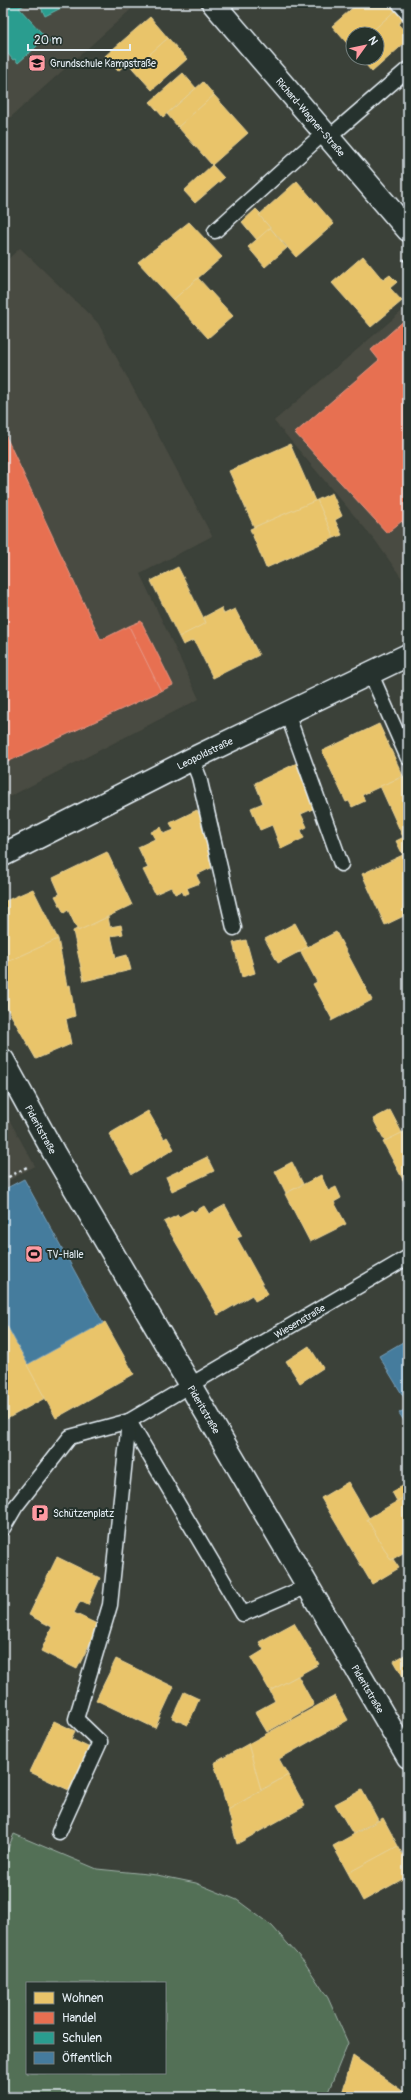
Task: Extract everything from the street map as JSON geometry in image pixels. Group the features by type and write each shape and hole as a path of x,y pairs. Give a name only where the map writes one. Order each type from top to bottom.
{"street":[{"name":"Richard-Wagner-Straße","path":"213,3 408,230"},
{"name":"Leopoldstraße","path":"3,855 370,672 408,655"},
{"name":"Pideritstraße","path":"3,1060 54,1153 408,1756"}],"lane":[{"path":"399,3 408,14"},
{"path":"215,232 326,136 408,68"},
{"path":"370,672 408,758"},
{"path":"287,713 341,864"},
{"path":"192,760 199,778 234,928"},
{"name":"Wiesenstraße","path":"3,1528 16,1506 70,1437 129,1421 408,1257"},
{"path":"129,1421 243,1614 308,1586"},
{"path":"58,1832 100,1742 76,1719 110,1605 129,1421"}],"shaded area":[{"name":"Grundschule Kampstraße","path":"3,3 138,3 3,124"},
{"path":"20,248 98,323 212,536 140,574 199,699 3,800 3,264"},
{"path":"408,306 408,587 375,540 274,421"},
{"path":"3,1109 35,1166 3,1184"}],"green space":[{"path":"14,1834 97,1869 157,1875 196,1883 237,1900 272,1926 305,1963 328,1998 348,2043 326,2097 3,2097 3,1860"}],"building: Wohnen":[{"path":"358,3 380,3 382,6 385,3 391,3 397,9 378,26 345,26 345,41 332,26"},
{"path":"397,9 405,18 398,24 408,35 408,40 385,60 385,26 378,26"},
{"path":"150,17 168,38 133,69 128,62 118,71 105,56"},
{"path":"168,38 187,59 152,90 133,69"},
{"path":"367,66 379,66 372,72"},
{"path":"183,73 196,88 163,117 150,102"},
{"path":"203,82 214,95 178,127 167,114"},
{"path":"214,95 248,133 212,165 178,127"},
{"path":"212,165 224,178 195,203 184,191"},
{"path":"297,181 334,224 296,257 259,215"},
{"path":"256,209 270,228 257,240 242,222"},
{"path":"189,222 222,257 173,300 138,262"},
{"path":"270,228 287,248 265,267 248,247"},
{"path":"363,256 383,280 390,275 397,282 390,288 402,301 371,327 332,283"},
{"path":"198,278 233,316 208,338 173,300"},
{"path":"290,444 315,501 254,527 229,471"},
{"path":"332,493 342,516 335,520 342,535 334,538 317,500"},
{"path":"317,500 334,538 266,568 250,529"},
{"path":"178,567 206,623 179,637 151,581"},
{"path":"221,608 224,614 235,609 259,655 213,678 194,640 183,645 179,637 206,623 204,617"},
{"path":"379,724 403,776 362,795 365,801 352,807 349,801 346,802 322,751"},
{"path":"297,763 315,808 301,814 307,827 301,830 304,838 281,849 272,825 260,830 251,808 263,803 255,783"},
{"path":"408,775 408,835 403,837 380,786"},
{"path":"197,810 201,818 213,867 196,875 200,883 187,888 189,893 184,895 182,891 175,894 171,887 155,894 143,870 148,868 138,847 155,839 151,832 161,827 164,834 174,830 170,823"},
{"path":"408,835 408,861 405,854 403,855 396,841"},
{"path":"107,852 132,905 78,931 68,910 64,913 55,896 60,894 53,878"},
{"path":"405,854 408,861 408,914 385,925 362,874"},
{"path":"33,889 58,939 3,964 3,902"},
{"path":"108,917 110,927 121,925 123,934 111,936 116,958 127,955 131,970 84,981 73,931 77,929 78,931"},
{"path":"295,923 308,947 278,963 265,939"},
{"path":"336,932 372,1000 331,1021 332,1019 313,984 317,982 301,952 296,953"},
{"path":"58,939 67,986 70,985 75,1016 66,1019 71,1044 36,1059 3,1001 3,964"},
{"path":"246,940 255,973 242,977 233,943"},
{"path":"390,1110 402,1133 385,1141 373,1119"},
{"path":"148,1111 164,1139 167,1137 174,1149 132,1174 109,1134"},
{"path":"408,1130 408,1189 383,1142"},
{"path":"207,1157 214,1171 172,1191 166,1177"},
{"path":"292,1162 303,1184 286,1193 275,1171"},
{"path":"321,1175 328,1191 336,1187 341,1198 334,1202 346,1224 310,1242 285,1194"},
{"path":"225,1205 242,1236 237,1238 268,1294 255,1301 252,1295 218,1315 164,1222 178,1215 179,1217 192,1210 194,1212 204,1206 209,1214"},
{"path":"3,1318 45,1398 3,1421"},
{"path":"105,1322 134,1374 56,1418 27,1365"},
{"path":"309,1346 323,1368 300,1383 286,1361"},
{"path":"348,1482 369,1518 367,1519 391,1560 393,1559 399,1568 372,1584 321,1498"},
{"path":"408,1483 408,1495 397,1501 392,1492"},
{"path":"408,1495 408,1550 391,1560 367,1519"},
{"path":"57,1557 100,1578 88,1605 80,1601 74,1613 99,1625 77,1669 41,1651 52,1627 29,1615"},
{"path":"294,1623 319,1664 270,1691 251,1658 264,1650 259,1642"},
{"path":"408,1653 408,1685 394,1661"},
{"path":"116,1659 174,1687 155,1728 96,1700"},
{"path":"298,1676 314,1705 267,1732 255,1712 275,1701 270,1691"},
{"path":"184,1692 199,1699 188,1725 172,1718"},
{"path":"335,1696 348,1720 279,1759 288,1775 261,1790 248,1744"},
{"path":"54,1721 75,1731 71,1739 90,1748 71,1791 30,1772"},
{"path":"248,1744 261,1790 228,1810 214,1763"},
{"path":"288,1775 305,1806 237,1844 228,1810"},
{"path":"362,1790 378,1820 353,1834 335,1804"},
{"path":"383,1818 398,1846 348,1873 333,1846"},
{"path":"398,1846 408,1864 408,1876 363,1901 348,1873"},
{"path":"353,2056 408,2095 408,2097 341,2097"}],"building: Handel":[{"path":"408,317 408,383 403,388 408,394 408,534 402,521 387,533 295,433 379,360 371,350"},
{"path":"3,430 101,640 129,626 161,691 3,764"},
{"path":"141,621 173,685 161,691 129,626"}],"building: Schulen":[{"path":"3,3 28,3 19,8 50,42 48,43 45,39 18,63 15,59 13,60 3,48"},
{"path":"39,3 71,3 45,16"}],"building: Öffentlich":[{"name":"TV-Halle","path":"24,1179 103,1323 28,1364 3,1318 3,1190"},
{"path":"408,1339 408,1404 379,1356"},
{"path":"408,1408 408,1427 399,1413"}],"place":[{"name":"Grundschule Kampstraße","path":"37,63"},
{"name":"TV-Halle","path":"34,1254"},
{"name":"Schützenplatz","path":"40,1513"}]}
